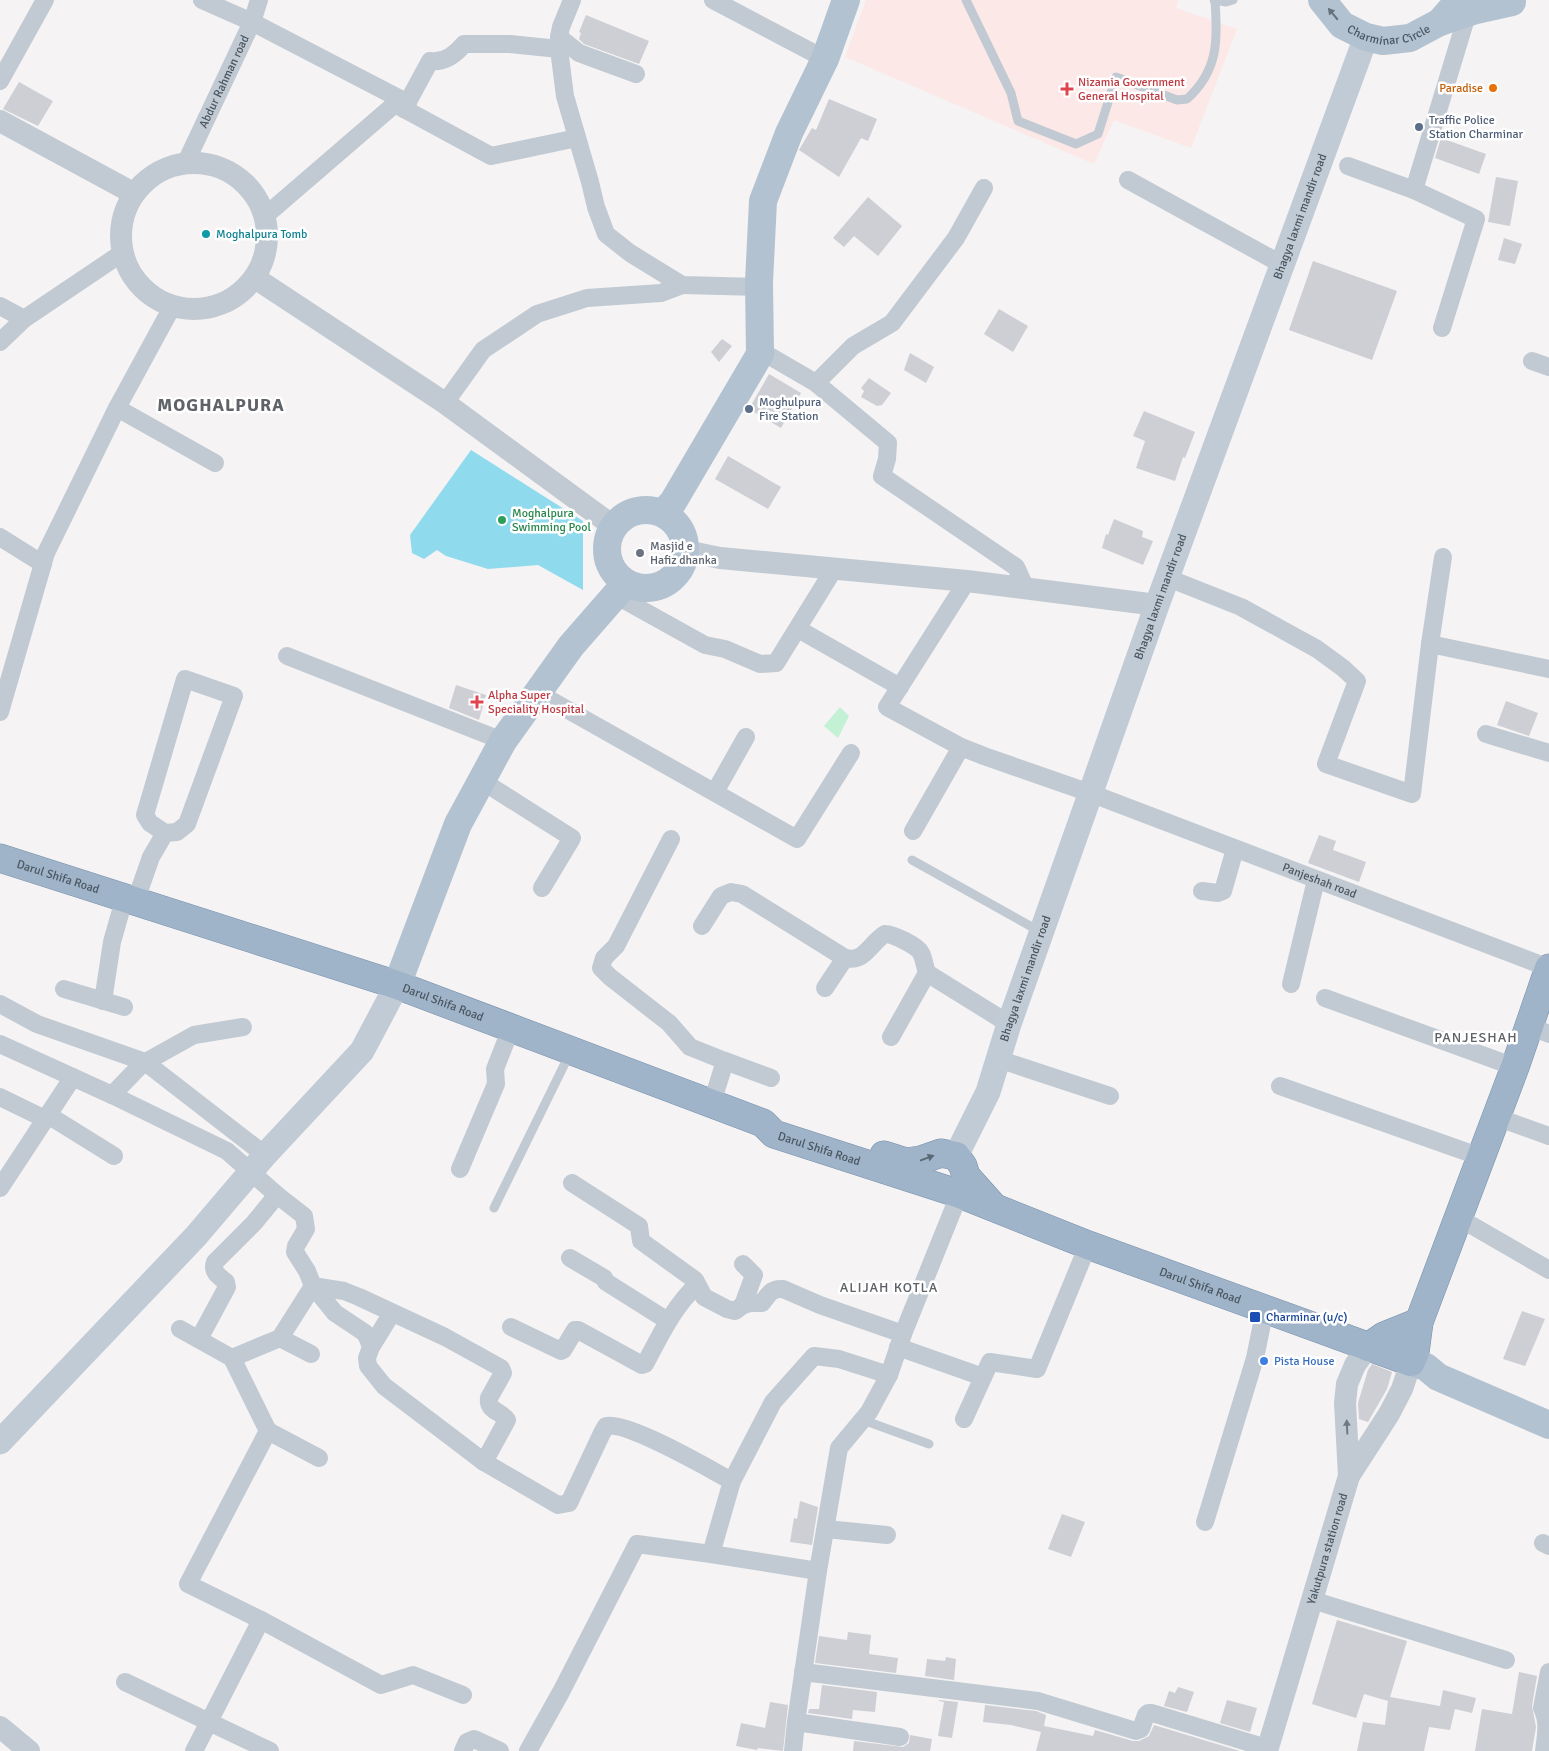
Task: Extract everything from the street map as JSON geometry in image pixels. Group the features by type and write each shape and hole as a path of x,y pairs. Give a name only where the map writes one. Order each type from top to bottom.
{"highway":[{"name":"Darul Shifa Road","path":"0,858 130,898 397,985 763,1123 774,1134 961,1176 996,1208 1088,1245 1419,1364"},
{"path":"1419,1364 1414,1352 1419,1322 1515,1067 1539,1030 1549,968"},
{"path":"763,1123 780,1122 906,1162 921,1160 941,1153 961,1176"},
{"path":"1368,1347 1384,1336 1419,1322"}],"main road":[{"path":"663,513 673,502 704,451 761,351 759,287 763,201 789,133 825,59 846,0"},
{"name":"Charminar Circle","path":"1322,0 1342,25 1366,37 1384,41 1410,38 1440,22 1462,6 1512,2 1510,0"},
{"name":"Bhagya laxmi mandir road","path":"961,1176 1009,1024 1090,793 1157,605 1366,37"},
{"path":"0,1442 196,1236 257,1163 362,1051 397,985 458,824 504,741 571,646 620,589 660,587 673,579 682,566 686,551 684,536 676,522 663,513 648,509 633,511 613,526 606,547 609,562 617,576 620,589"},
{"path":"1419,1364 1442,1367 1549,1411"},
{"name":"Darul Shifa Road","path":"1419,1364 1438,1377 1549,1426"}],"street":[{"path":"0,81 45,0"},
{"path":"202,0 252,22 406,106 490,156 578,138"},
{"name":"Abdur Rahman road","path":"186,162 252,22 259,0"},
{"path":"572,0 562,27 559,43 565,96 596,207 606,234 630,253 682,285"},
{"path":"713,0 825,59"},
{"path":"1414,190 1462,6"},
{"path":"406,106 430,60 438,62 448,58 464,44 559,43 579,53 636,74"},
{"path":"265,216 395,104 406,106"},
{"path":"0,121 133,193"},
{"path":"186,162 206,163 226,169 244,181 257,197 265,216 268,238 264,258 255,278 239,295 218,306 196,310 172,307 150,295 132,277 122,253 120,232 124,212 133,193 148,178 166,167 186,162"},
{"path":"1348,166 1414,190 1476,219 1442,328"},
{"path":"1128,180 1283,265"},
{"path":"816,384 853,346 892,323 956,238 984,188"},
{"path":"0,342 24,320 122,253"},
{"path":"255,278 446,404 613,526"},
{"path":"446,404 483,350 537,314 587,298 661,293 682,285 759,287"},
{"path":"0,306 24,320"},
{"path":"0,711 46,553 117,408 172,307"},
{"path":"761,351 816,384 888,442 882,476 1016,566 1026,589"},
{"path":"1532,361 1549,367"},
{"path":"117,408 215,463"},
{"path":"0,537 42,564"},
{"path":"686,551 720,558 967,581 1157,605"},
{"path":"1168,578 1241,607 1317,649 1343,668 1357,681 1326,764 1412,794 1430,644 1443,557"},
{"path":"620,589 705,645 725,649 760,664 776,663 834,569"},
{"path":"798,629 900,687 967,581"},
{"path":"1430,644 1549,669"},
{"path":"287,656 504,741"},
{"path":"185,679 234,696 187,824 177,832 165,833 150,823 145,815 185,679"},
{"name":"Panjeshah road","path":"900,687 887,707 961,746 1090,793 1549,968"},
{"path":"538,693 798,839 851,753"},
{"path":"1486,734 1549,753"},
{"path":"715,792 746,737"},
{"path":"913,831 961,746"},
{"path":"482,781 572,838 542,888"},
{"path":"104,1001 112,942 130,898 165,833"},
{"path":"672,840 616,946 604,958 602,968 610,977 670,1023 690,1047 771,1078"},
{"path":"1202,891 1218,893 1223,891 1235,849"},
{"path":"1292,984 1316,880"},
{"path":"702,926 721,896 731,892 742,894 845,958 858,958 870,949 881,936 891,934 918,948 927,973 1009,1024"},
{"path":"825,988 845,958"},
{"path":"891,1037 927,973"},
{"path":"64,989 124,1008"},
{"path":"1325,998 1515,1067"},
{"path":"0,1004 36,1024 145,1062 257,1163 277,1195 304,1216 306,1229 296,1246 296,1252 313,1286 336,1313 365,1333 370,1347"},
{"path":"112,1095 145,1062 194,1035 243,1027"},
{"path":"460,1169 496,1084 495,1069 511,1028"},
{"path":"0,1044 112,1095 227,1151 257,1163"},
{"path":"998,1059 1110,1096"},
{"path":"712,1103 725,1062"},
{"path":"0,1188 73,1077"},
{"path":"1280,1086 1481,1157"},
{"path":"0,1097 46,1117 114,1156"},
{"path":"1496,1117 1549,1136"},
{"path":"793,1751 818,1571 839,1448 869,1412 889,1375 961,1176"},
{"path":"572,1183 639,1226 641,1241 695,1280 704,1296 727,1310 735,1311 750,1303 762,1303 772,1290 777,1288 783,1289 983,1378"},
{"path":"199,1340 227,1287 226,1282 215,1272 213,1267 215,1262 254,1223 277,1195"},
{"path":"1459,1218 1549,1270"},
{"path":"964,1419 990,1362 1037,1369 1088,1245"},
{"path":"570,1258 604,1278 606,1282 668,1322"},
{"path":"743,1264 754,1275 743,1306"},
{"path":"511,1327 561,1351 575,1330 578,1330 642,1365 645,1364 668,1322 686,1295 697,1285"},
{"path":"313,1286 344,1291 445,1337 501,1368 503,1374 488,1403 490,1408 504,1415 507,1420 484,1462"},
{"path":"232,1358 280,1338 313,1286"},
{"path":"1205,1522 1255,1358 1265,1309"},
{"path":"392,1313 370,1347 367,1358 368,1366 384,1386 484,1462 558,1505 569,1503 602,1433 606,1426 612,1425 653,1441 732,1481"},
{"path":"180,1329 232,1358 268,1431 319,1458"},
{"path":"280,1338 311,1354"},
{"name":"Yakutpura station road","path":"1267,1750 1349,1476 1345,1403 1347,1384 1355,1365 1368,1347"},
{"path":"711,1554 732,1481 773,1402 814,1356 839,1359 889,1375"},
{"path":"1349,1476 1419,1364"},
{"path":"268,1431 188,1584 261,1620 381,1685 413,1675 463,1695"},
{"path":"826,1529 887,1535"},
{"path":"528,1751 561,1692 637,1544 818,1571"},
{"path":"1312,1600 1506,1660"},
{"path":"194,1751 261,1620"},
{"path":"803,1672 1038,1702 1136,1731 1141,1729 1146,1715 1152,1713 1267,1750"},
{"path":"1544,1751 1548,1723 1542,1708 1549,1672"},
{"path":"124,1682 270,1751"},
{"path":"796,1722 900,1737"},
{"path":"0,1727 29,1751"},
{"path":"463,1751 467,1742 474,1739 500,1751"}],"lane":[{"path":"966,0 1011,93 1018,121 1076,144 1098,134 1116,77 1177,100 1187,100 1200,88 1214,57 1216,22 1214,0 1226,2 1233,0"},
{"path":"912,860 1041,932"},
{"path":"494,1208 571,1051"},
{"path":"863,1420 929,1444"}],"shaded area":[{"name":"Nizamia Government General Hospital","path":"866,0 1178,0 1176,8 1237,29 1191,148 1114,120 1094,164 845,57"}],"green space":[{"path":"840,707 849,716 838,738 824,726"}],"water":[{"name":"Moghalpura Swimming Pool","path":"471,450 583,521 583,590 538,565 488,569 446,556 437,550 424,559 412,553 410,535"}],"building":[{"path":"586,15 649,41 639,64 584,44 579,39 581,33 579,32"},
{"path":"19,82 53,101 38,126 3,109"},
{"path":"829,99 877,119 868,141 861,138 839,177 799,150 812,128 816,130"},
{"path":"1441,138 1486,154 1479,174 1435,158"},
{"path":"1496,177 1518,181 1510,226 1488,222"},
{"path":"868,197 902,226 878,256 854,236 844,247 833,238"},
{"path":"1504,238 1522,244 1515,264 1498,260"},
{"path":"1313,261 1397,291 1372,360 1289,330"},
{"path":"999,309 1028,326 1013,352 984,334"},
{"path":"722,339 732,346 719,362 711,352"},
{"path":"910,353 934,367 926,383 904,370"},
{"path":"769,374 801,393 781,428 749,409"},
{"path":"869,378 891,393 882,405 877,406 861,397 864,391 861,388"},
{"path":"1144,411 1195,432 1185,458 1183,457 1175,481 1136,468 1145,441 1133,436"},
{"path":"728,456 781,487 768,509 715,479"},
{"path":"1114,519 1143,531 1142,537 1153,541 1143,565 1102,548 1106,534 1108,535"},
{"path":"456,685 486,695 479,720 449,708"},
{"path":"1506,701 1538,713 1529,736 1497,725"},
{"path":"1319,835 1336,841 1333,850 1366,862 1359,882 1308,863"},
{"path":"1522,1311 1545,1319 1525,1366 1503,1359"},
{"path":"1372,1364 1392,1372 1387,1389 1368,1422 1359,1419 1358,1403 1368,1370"},
{"path":"800,1501 818,1507 812,1545 790,1542 794,1518 797,1519"},
{"path":"1062,1514 1085,1522 1071,1557 1048,1549"},
{"path":"1337,1620 1407,1641 1390,1697 1440,1706 1443,1690 1476,1698 1472,1713 1455,1709 1450,1730 1429,1727 1424,1751 1357,1751 1363,1722 1385,1725 1388,1701 1364,1694 1356,1718 1312,1704"},
{"path":"848,1632 871,1635 869,1654 898,1658 896,1673 815,1663 819,1636 847,1640"},
{"path":"946,1657 956,1659 954,1680 925,1676 927,1659 945,1661"},
{"path":"1519,1672 1537,1676 1532,1706 1536,1727 1532,1751 1475,1751 1482,1709 1512,1714"},
{"path":"822,1685 877,1692 875,1712 853,1710 852,1719 808,1713 809,1709 819,1709"},
{"path":"1178,1687 1194,1692 1187,1712 1164,1706 1169,1691 1175,1693"},
{"path":"939,1700 958,1702 952,1738 938,1736 944,1702"},
{"path":"1227,1700 1257,1708 1250,1732 1220,1723"},
{"path":"770,1702 788,1705 783,1751 758,1748 757,1750 736,1746 741,1723 765,1728"},
{"path":"985,1705 1036,1711 1046,1715 1044,1726 1093,1736 1095,1730 1139,1741 1149,1736 1154,1725 1240,1751 1036,1751 1041,1732 1011,1725 983,1722"},
{"path":"910,1735 932,1739 930,1751 853,1751 854,1741 903,1747 909,1743"}],"place":[{"name":"Paradise","path":"1493,88"},
{"name":"Nizamia Government General Hospital","path":"1067,89"},
{"name":"Traffic Police Station Charminar","path":"1419,127"},
{"name":"Moghalpura Tomb","path":"206,234"},
{"name":"Moghulpura Fire Station","path":"749,409"},
{"name":"Moghalpura Swimming Pool","path":"502,520"},
{"name":"Masjid e Hafiz dhanka","path":"640,553"},
{"name":"Alpha Super Speciality Hospital","path":"477,702"},
{"name":"Charminar (u/c)","path":"1255,1317"},
{"name":"Pista House","path":"1264,1361"}],"district":[{"name":"MOGHALPURA","path":"221,405"},
{"name":"PANJESHAH","path":"1476,1037"},
{"name":"ALIJAH KOTLA","path":"889,1287"}]}
